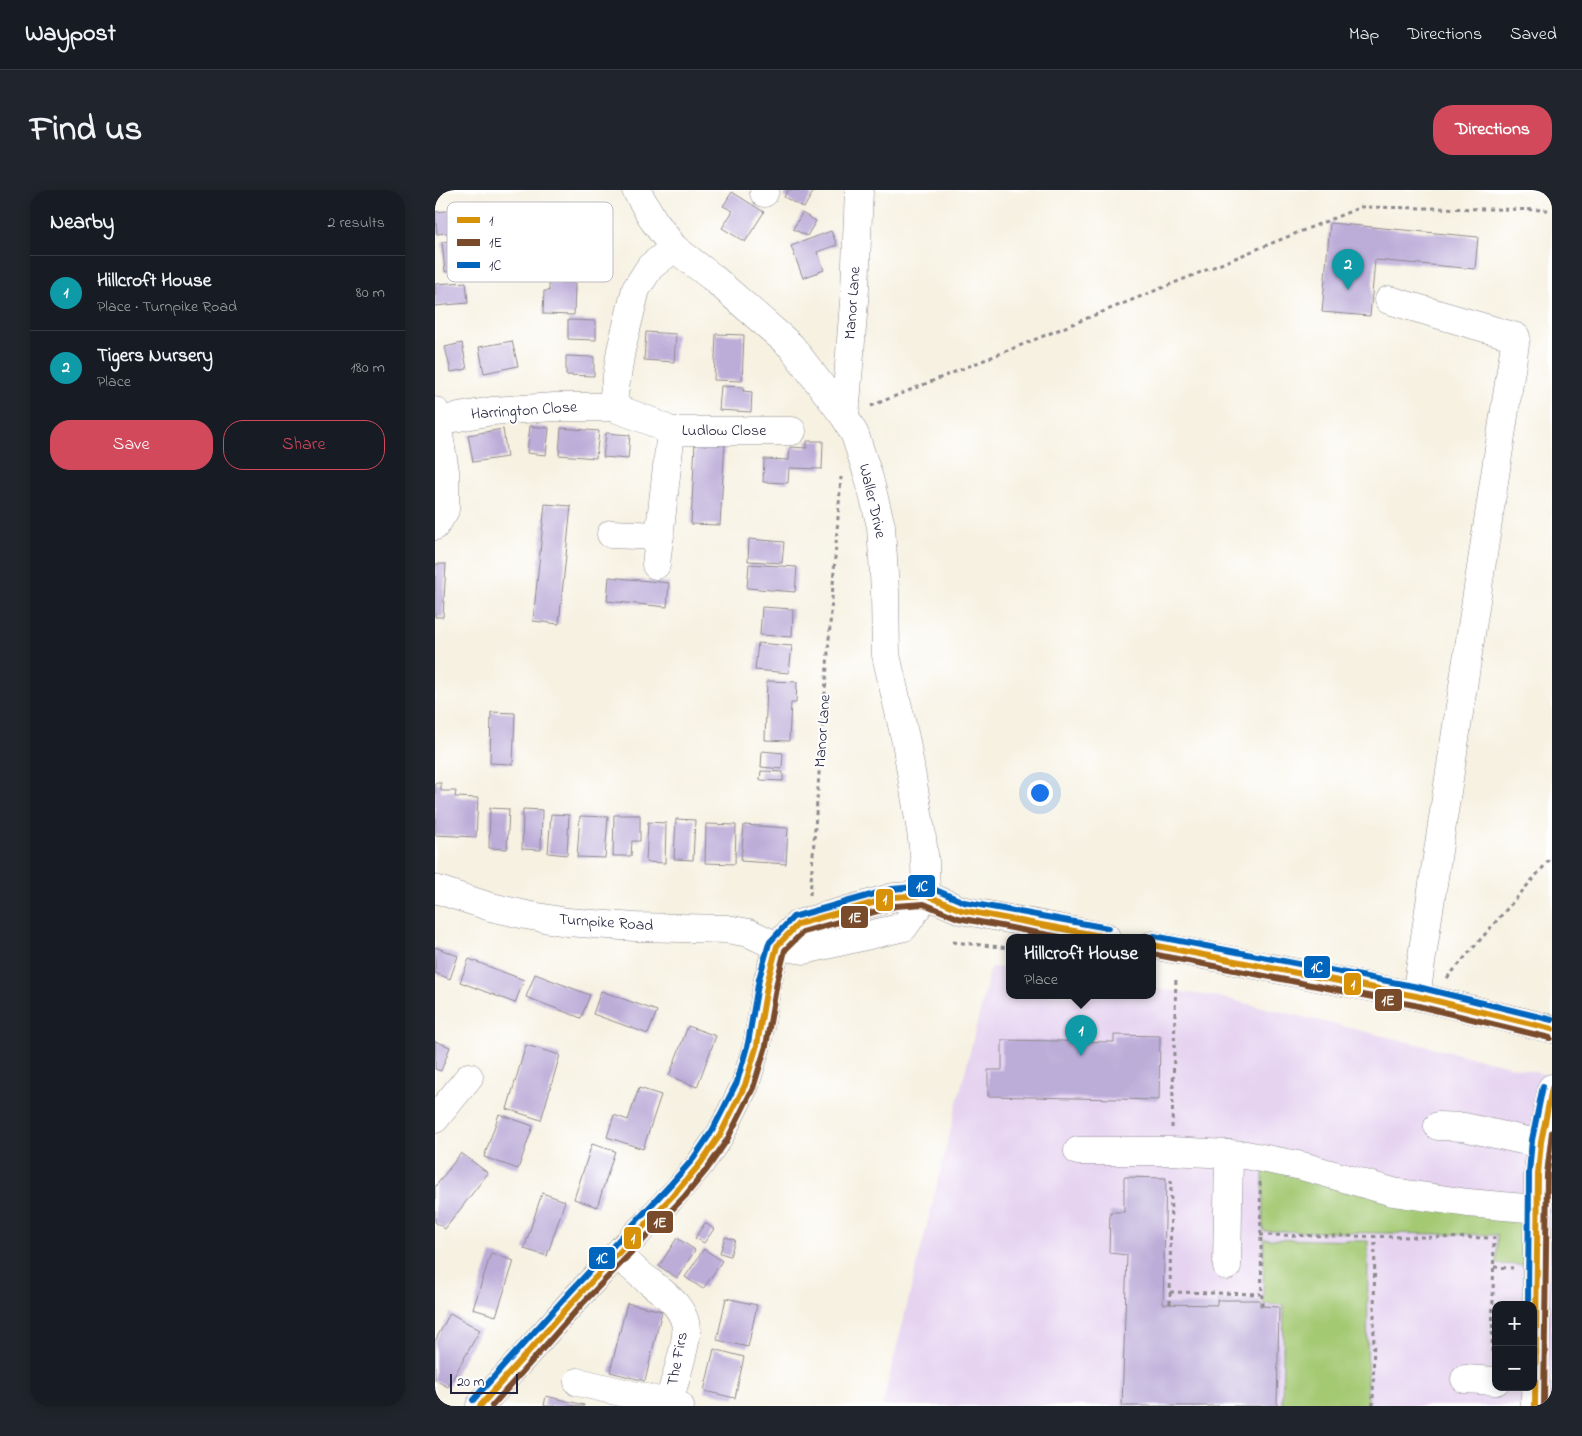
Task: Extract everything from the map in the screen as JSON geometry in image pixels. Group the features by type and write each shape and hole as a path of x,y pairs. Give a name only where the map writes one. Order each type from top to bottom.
{"street":[{"name":"Waller Drive","path":"636,190 674,248 712,277 791,346 845,417 855,435 869,478 881,526 886,655 906,742 921,831 925,862 926,895"},
{"name":"Manor Lane","path":"845,417 855,289 859,190"},
{"path":"612,407 621,350 636,289 650,267 674,248"},
{"path":"1389,300 1516,337 1417,996"},
{"name":"Harrington Close","path":"435,526 445,510 445,471 436,416 555,407 612,407 671,430"},
{"name":"Ludlow Close","path":"656,565 671,430 792,430"},
{"path":"611,534 660,536"},
{"name":"Turnpike Road","path":"435,889 491,907 559,921 597,925 727,929 749,933 777,946 804,950 904,927 926,895"},
{"path":"480,1406 700,1164 733,1112 745,1086 757,1045 768,980 777,946 798,924 894,897 926,895 961,910 1090,934"},
{"path":"1156,947 1417,996 1552,1029"},
{"path":"435,1119 469,1077"},
{"path":"1535,1346 1541,1142 1552,1088"},
{"path":"1438,1126 1464,1127 1527,1141 1541,1142"},
{"path":"1078,1151 1229,1154 1260,1157 1309,1168 1393,1192 1468,1203 1538,1209"},
{"path":"1227,1266 1246,1235 1229,1154"},
{"name":"The Firs","path":"579,1382 675,1405 686,1335 682,1313 676,1304 665,1294 617,1255"},
{"path":"1465,1379 1492,1369"},
{"path":"1535,1391 1535,1406"}],"path":[{"path":"845,417 1361,208 1552,210"},
{"name":"Manor Lane","path":"808,921 838,540"},
{"path":"1417,996 1443,984 1552,857"},
{"path":"953,942 1006,948"},
{"path":"1171,1134 1176,976"},
{"path":"1260,1157 1246,1235 1261,1294 1262,1306"},
{"path":"1170,1304 1171,1168"},
{"path":"1246,1235 1494,1238 1494,1346"},
{"path":"1373,1406 1375,1236"},
{"path":"1170,1292 1261,1294"}],"shaded area":[{"path":"991,967 1006,969 1006,999 1156,999 1156,989 1219,997 1552,1076 1552,1406 882,1406"}],"green space":[{"path":"1263,1167 1522,1221 1526,1227 1526,1262 1521,1265 1497,1264 1497,1235 1263,1231"},
{"path":"1264,1239 1368,1241 1367,1406 1282,1406 1284,1305 1263,1304"}],"building":[{"path":"788,190 814,190 804,208 784,197"},
{"path":"732,192 764,212 745,242 722,228 733,211 723,206"},
{"path":"447,211 447,233 437,234 435,212"},
{"path":"802,213 816,221 807,236 793,229"},
{"path":"1330,223 1478,237 1475,269 1375,260 1370,316 1322,312"},
{"path":"831,231 837,245 817,252 824,270 803,278 791,246"},
{"path":"447,241 447,272 445,272 442,242"},
{"path":"466,282 468,303 435,306 435,284"},
{"path":"549,282 575,283 574,315 543,314 544,291 549,291"},
{"path":"568,320 596,321 596,340 568,339"},
{"path":"646,332 676,334 674,362 644,360"},
{"path":"716,334 744,335 742,381 714,380"},
{"path":"512,341 518,366 484,373 479,347"},
{"path":"462,343 467,369 451,372 445,347"},
{"path":"566,356 594,357 594,376 566,375"},
{"path":"721,386 744,387 743,391 752,392 751,412 719,410"},
{"path":"530,426 549,428 546,455 527,453"},
{"path":"561,428 599,431 596,458 559,455"},
{"path":"503,429 507,457 473,462 468,435"},
{"path":"606,433 630,435 628,459 603,457"},
{"path":"807,441 823,441 822,469 789,468 788,483 763,482 764,459 789,460 790,447 807,448"},
{"path":"695,442 725,443 720,525 691,524"},
{"path":"545,504 571,506 559,624 533,621"},
{"path":"749,539 784,542 782,563 748,561"},
{"path":"435,564 446,564 443,617 435,617"},
{"path":"749,564 797,567 795,592 747,588"},
{"path":"609,577 669,583 667,607 607,601"},
{"path":"762,607 793,609 792,637 760,635"},
{"path":"758,643 792,646 789,673 755,670"},
{"path":"767,681 797,682 796,703 791,703 789,741 765,740"},
{"path":"491,712 515,713 513,764 490,763"},
{"path":"762,751 783,753 782,769 761,767"},
{"path":"761,771 783,772 783,781 760,780"},
{"path":"435,783 441,783 441,791 456,791 455,797 478,798 476,837 435,835"},
{"path":"490,808 509,809 507,849 489,848"},
{"path":"523,809 542,810 541,850 522,849"},
{"path":"551,814 569,815 567,855 548,853"},
{"path":"614,815 640,815 640,841 632,841 631,856 613,856"},
{"path":"580,816 608,817 605,858 577,857"},
{"path":"676,819 695,820 693,860 674,859"},
{"path":"648,822 666,823 665,863 646,862"},
{"path":"706,824 736,825 735,864 705,863"},
{"path":"744,825 788,828 786,864 741,861"},
{"path":"435,947 458,956 450,979 435,973"},
{"path":"469,959 524,980 515,1003 460,982"},
{"path":"535,974 590,995 581,1018 526,997"},
{"path":"601,991 657,1011 648,1034 593,1014"},
{"path":"688,1026 716,1036 697,1087 669,1076"},
{"path":"1114,1035 1160,1036 1159,1100 988,1096 988,1070 1002,1070 1002,1040 1114,1042"},
{"path":"435,1041 450,1047 441,1071 435,1069"},
{"path":"526,1045 560,1055 541,1120 507,1109"},
{"path":"639,1088 661,1095 643,1149 607,1137 614,1115 628,1120"},
{"path":"499,1114 533,1126 518,1169 484,1157"},
{"path":"592,1144 615,1151 597,1207 574,1199"},
{"path":"461,1153 488,1173 445,1229 435,1222 435,1187"},
{"path":"1124,1177 1166,1178 1163,1304 1217,1305 1217,1300 1260,1300 1260,1306 1279,1307 1277,1406 1122,1406 1127,1255 1109,1253 1110,1212 1124,1212"},
{"path":"542,1193 565,1201 547,1256 524,1249"},
{"path":"705,1223 714,1229 704,1243 695,1238"},
{"path":"725,1237 735,1240 730,1256 720,1253"},
{"path":"677,1238 695,1250 677,1278 659,1266"},
{"path":"704,1249 722,1261 703,1289 685,1277"},
{"path":"491,1253 514,1261 496,1316 473,1309"},
{"path":"726,1298 757,1305 748,1347 717,1340"},
{"path":"627,1303 662,1311 645,1381 610,1372"},
{"path":"450,1313 480,1330 448,1387 435,1380 435,1341"},
{"path":"714,1349 744,1357 735,1398 704,1391"},
{"path":"546,1396 584,1405 584,1406 544,1406"}],"transit line":[{"name":"1C","path":"473,1400 671,1184 693,1159 712,1131 737,1082 748,1043 759,979 769,943 793,917 892,889 926,886 964,902 1108,928"},
{"name":"1","path":"480,1406 577,1297 678,1190 700,1164 720,1135 745,1085 757,1045 768,980 777,946 798,924 894,897 926,895 961,910 1090,934"},
{"name":"1E","path":"492,1406 583,1303 685,1196 727,1140 753,1088 766,1046 777,982 785,950 803,932 895,906 924,904 958,918 1044,934"},
{"name":"1C","path":"1156,936 1418,987 1552,1020"},
{"name":"1","path":"1156,946 1416,996 1552,1029"},
{"name":"1E","path":"1156,955 1414,1005 1550,1038"},
{"name":"1C","path":"1528,1301 1529,1173 1532,1140 1543,1086"},
{"name":"1","path":"1535,1406 1538,1174 1541,1142 1552,1088"},
{"name":"1E","path":"1544,1406 1547,1174 1552,1132"}],"place":[{"name":"Tigers Nursery","path":"1348,290"},
{"name":"Hillcroft House","path":"1081,1056"}]}
